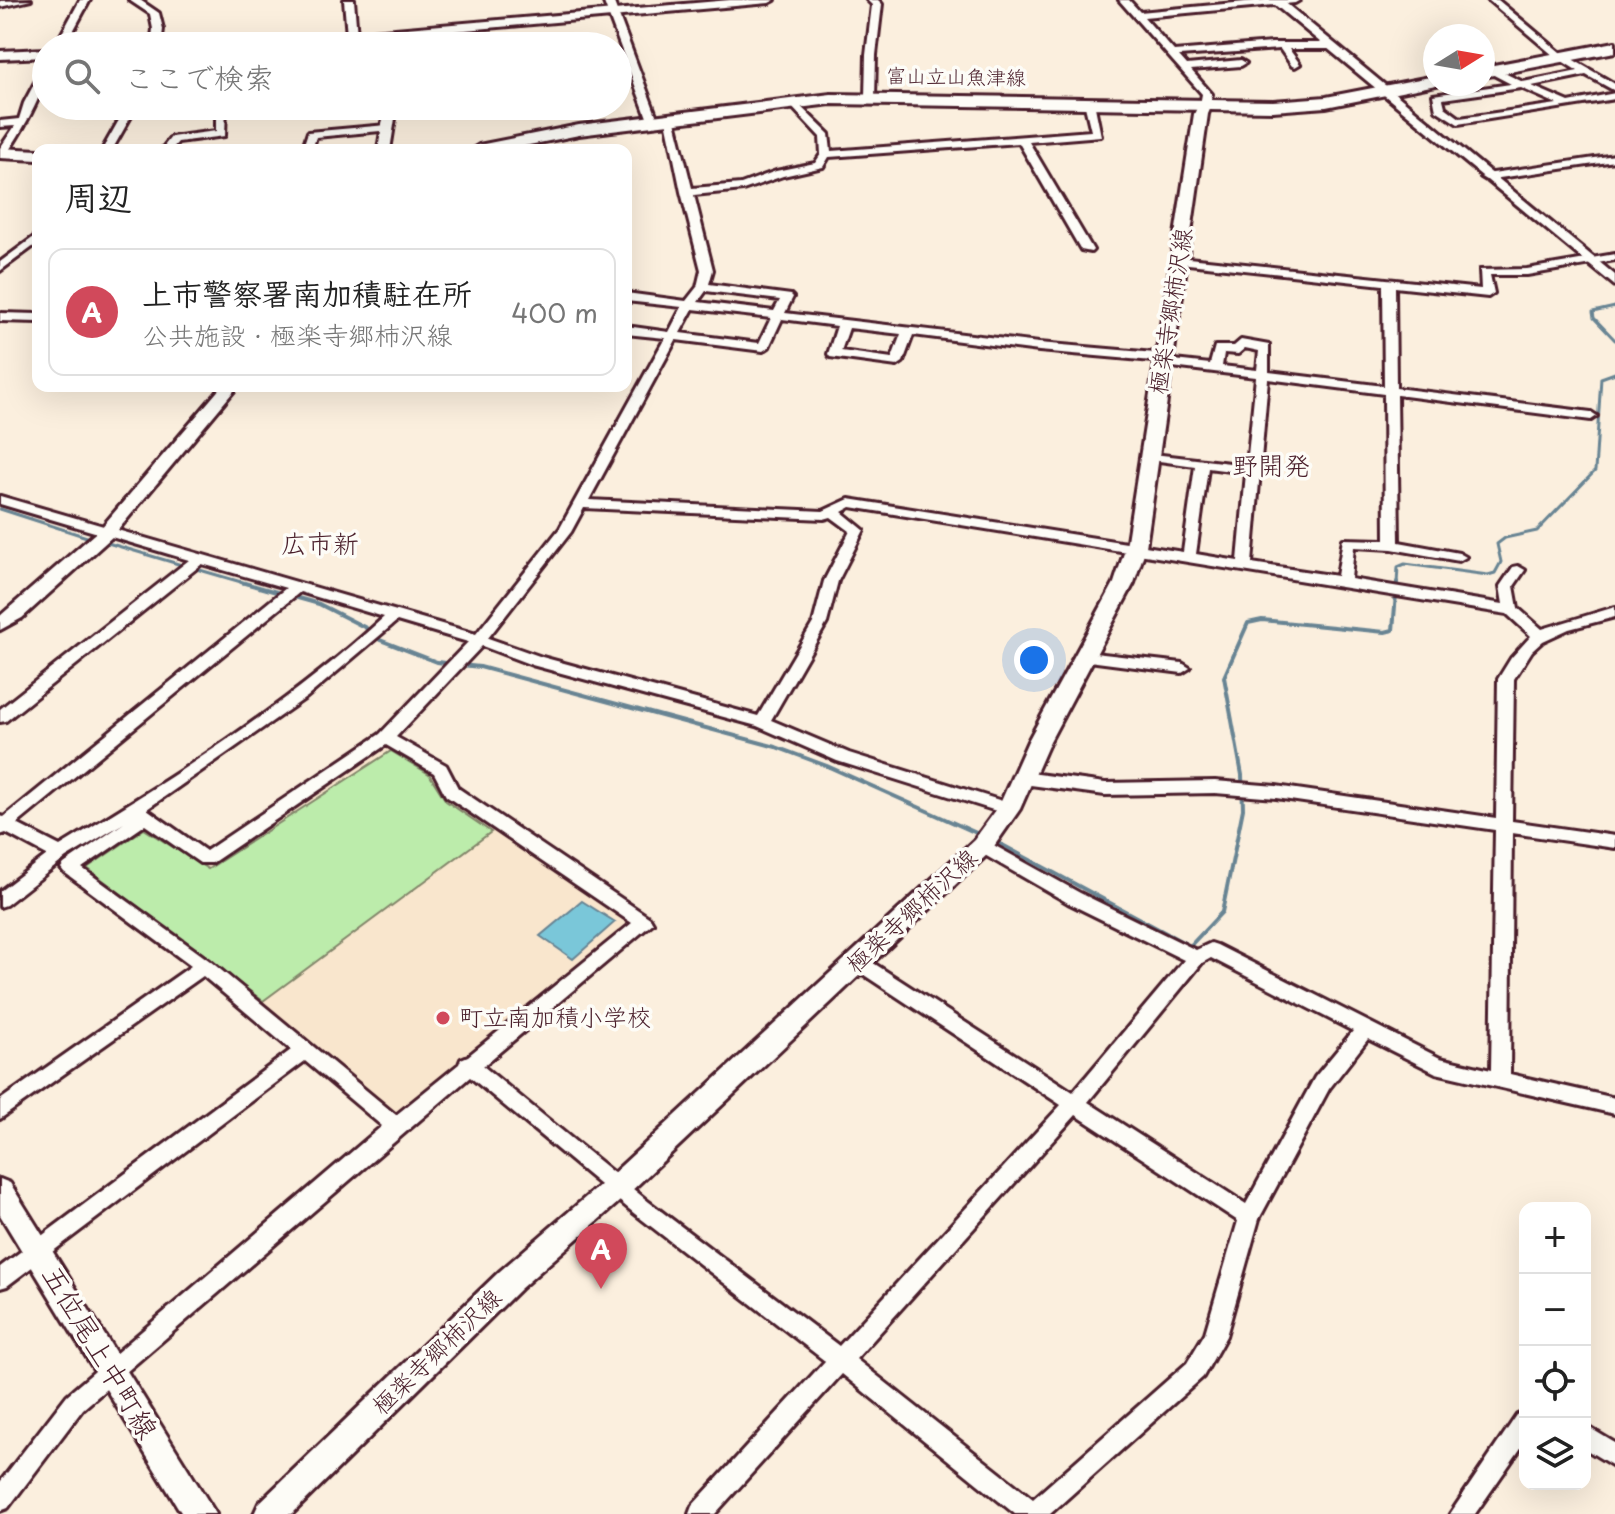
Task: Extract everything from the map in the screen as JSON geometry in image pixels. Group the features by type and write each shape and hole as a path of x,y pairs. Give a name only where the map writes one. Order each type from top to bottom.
{"main road":[{"path":"1495,70 1615,47"},
{"name":"富山立山魚津線","path":"518,144 661,118 794,103 870,98 1303,104 1423,83"},
{"name":"極楽寺郷柿沢線","path":"270,1514 510,1280 618,1186 684,1120 982,846 1009,809 1039,741 1124,583 1136,547 1201,114 1205,105"},
{"path":"1,153 32,155"},
{"name":"五位尾上中町線","path":"0,1191 200,1514"}],"street":[{"path":"0,4 24,0"},
{"path":"0,15 24,0"},
{"path":"68,32 85,0"},
{"path":"134,0 154,13 158,32"},
{"path":"349,0 352,32"},
{"path":"608,0 620,32"},
{"path":"402,32 769,0"},
{"path":"870,98 877,4 872,0"},
{"path":"1124,0 1207,94 1205,105"},
{"path":"1137,15 1295,0"},
{"path":"1493,0 1562,57 1615,88"},
{"path":"1276,1 1615,282"},
{"path":"1172,54 1272,46 1329,46"},
{"path":"1283,47 1295,64"},
{"path":"0,55 32,54"},
{"path":"140,813 206,859 386,738 479,640 529,579 582,504 690,304 703,287 707,270 686,192 661,118 632,56"},
{"path":"1185,68 1241,63"},
{"path":"1586,72 1437,97 1440,108 1458,121 1615,96"},
{"path":"1495,74 1568,105"},
{"path":"1,153 23,122 32,97"},
{"path":"826,154 1097,134 1089,102"},
{"path":"686,192 743,187 780,173 819,165 826,154 825,136 794,103"},
{"path":"110,144 124,120"},
{"path":"171,144 175,139 221,134 221,120"},
{"path":"385,144 388,120"},
{"path":"0,124 23,122"},
{"path":"309,144 312,134 387,128"},
{"path":"1023,140 1087,250"},
{"path":"1486,177 1615,158"},
{"path":"0,268 32,242"},
{"path":"1179,260 1488,293 1484,272 1527,272 1615,257"},
{"path":"1389,282 1392,545"},
{"path":"632,331 763,347 787,297 703,287"},
{"path":"632,298 908,332 1163,359 1172,363 1591,416"},
{"path":"0,317 32,318"},
{"path":"844,324 834,354 897,362 908,332"},
{"path":"1215,368 1219,349 1238,350 1241,344 1265,348 1244,568"},
{"path":"0,624 16,614 107,532 225,392"},
{"path":"1150,456 1253,470"},
{"path":"1189,557 1202,463"},
{"path":"0,500 479,640 587,675 762,722 843,757 1009,809"},
{"path":"582,504 824,515 849,503 860,504 1423,595 1453,604 1511,610 1538,634"},
{"path":"762,722 820,623 831,581 857,530 833,512"},
{"path":"1343,582 1348,542 1392,545 1459,557"},
{"path":"0,717 198,560"},
{"path":"1511,610 1507,586 1518,570"},
{"path":"60,854 2,825 296,588"},
{"path":"1500,1078 1506,679 1518,653 1538,634 1615,612"},
{"path":"394,616 367,642 70,868 204,966 396,1126"},
{"path":"1086,657 1182,668"},
{"path":"0,1500 75,1402 109,1371 468,1064 644,923 452,792 440,769 386,738"},
{"path":"1023,778 1105,789 1215,787 1276,792 1615,842"},
{"path":"0,900 60,854 140,813"},
{"path":"982,846 1074,898 1196,958"},
{"path":"700,1514 1075,1103 1196,958 1211,950 1436,1065 1615,1106"},
{"path":"858,962 1249,1217"},
{"path":"0,1111 204,966"},
{"path":"468,1064 642,1208 840,1359 1033,1514 1195,1370 1215,1336 1249,1217 1322,1083 1365,1029"},
{"path":"0,1279 305,1050"},
{"path":"1461,1514 1519,1432"},
{"path":"1591,1440 1615,1456"}],"shaded area":[{"path":"386,738 440,769 452,792 644,923 396,1126 70,868 145,817 206,859"}],"green space":[{"path":"391,751 429,774 446,801 491,832 263,1001 87,868 144,829 208,869"}],"water":[{"path":"582,901 615,922 573,959 540,936"}],"waterway":[{"path":"1615,307 1593,312 1594,318 1615,340"},
{"path":"1397,584 1398,567 1405,564 1488,575 1495,573 1501,562 1497,544 1505,538 1537,531 1595,471 1601,378 1615,373"},
{"path":"0,509 93,539"},
{"path":"101,541 185,566"},
{"path":"193,568 245,583"},
{"path":"241,582 245,583"},
{"path":"995,841 1190,946 1222,912 1243,809 1242,775 1224,677 1248,623 1262,620 1385,632 1393,630 1397,582"},
{"path":"245,583 319,604 372,631 380,640 437,662 453,664"},
{"path":"461,665 480,667 776,747 827,766 983,836"}],"place":[{"name":"町立南加積小学校","path":"443,1018"},
{"name":"上市警察署南加積駐在所","path":"601,1289"}],"district":[{"name":"野開発","path":"1271,466"},
{"name":"広市新","path":"320,544"}]}
